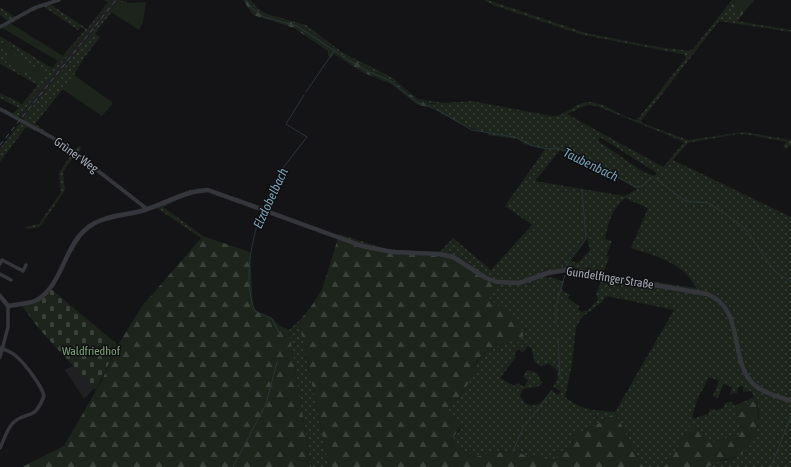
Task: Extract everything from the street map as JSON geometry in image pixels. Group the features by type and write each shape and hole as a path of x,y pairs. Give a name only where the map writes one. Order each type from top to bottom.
{"street":[{"path":"0,27 34,8 60,0"},
{"name":"Grüner Weg","path":"0,109 62,143 147,209"},
{"name":"Gundelfinger Straße","path":"8,306 37,300 47,291 77,240 91,224 147,209 197,190 208,190 263,208 362,246 392,252 439,254 453,257 486,278 505,284 519,283 548,273 566,270 707,294 722,303 729,314 743,367 751,382 764,392 791,401"},
{"path":"0,264 2,260 23,271 26,265"},
{"path":"0,274 11,280"},
{"path":"0,296 8,306 8,327 0,356"},
{"path":"0,448 15,421 35,412 44,396 42,390 23,363 10,351 1,348"}],"shaded area":[{"path":"112,0 118,0 23,119 19,116"},
{"path":"74,365 94,388 84,399 65,370"}],"green space":[{"path":"53,0 62,0 50,4 87,29 108,2 104,0 112,0 16,120 0,111 0,107 13,113 19,108 0,98 0,93 22,104 38,85 0,64 0,46 12,53 6,62 16,51 0,42 0,36 52,68 85,30 80,27 78,30 43,6 0,29 0,26 8,21 0,15 0,7 15,17 37,5"},
{"path":"118,0 125,1 118,3 95,34 100,37 84,58 74,75 35,124 72,149 76,149 79,146 81,147 79,153 146,206 150,206 189,190 208,188 263,207 262,208 209,192 192,193 163,207 203,236 201,238 157,208 99,223 84,233 73,251 69,249 76,238 83,229 91,223 107,216 141,209 142,207 75,155 63,172 64,192 42,224 39,227 29,229 25,227 39,224 61,192 59,173 73,152 48,136 26,127 0,162 0,148"},
{"path":"243,0 249,0 258,11 304,26 342,55 390,79 418,100 436,105 429,107 418,105 391,84 364,73 334,54 331,58 328,56 328,51 294,28 253,15"},
{"path":"249,0 251,0 258,9 267,14 306,25 343,53 391,77 418,99 444,103 472,101 552,116 562,114 582,103 593,102 606,106 624,116 637,120 686,58 683,54 583,35 493,5 484,0 488,0 586,33 651,46 689,51 693,49 732,0 735,0 731,6 741,16 738,21 791,30 791,32 719,21 641,121 642,123 688,140 744,132 791,140 791,144 787,149 783,147 786,142 751,135 737,134 688,143 673,160 791,217 791,467 709,467 719,461 735,457 749,447 758,424 759,415 756,398 735,408 739,421 739,435 710,443 693,424 690,425 672,458 664,467 643,467 615,413 596,425 573,436 572,448 557,454 553,461 524,454 505,452 486,454 476,457 450,443 460,430 445,413 465,389 475,370 473,367 482,356 492,348 518,342 512,318 439,255 384,253 338,238 339,234 386,249 439,253 453,238 491,270 532,225 505,206 545,149 524,144 518,139 488,135 487,132 471,128 457,122 429,107 436,104 418,100 390,79 342,55 304,26 267,15 258,11","holes":["587,105 597,106 682,141 683,144 663,167 567,114","600,137 657,173 654,176 642,171 598,141","560,150 582,158 637,189 625,196 535,181","625,198 648,208 631,248 677,266 685,272 696,288 603,274 609,257 606,256 612,241 605,239 606,233 611,216","587,238 590,250 578,263 569,260","567,271 602,278 596,294 598,300 588,310 582,312 578,309 580,307 568,298 570,295 562,290 564,282 552,277 548,278 545,276","606,296 674,310 615,412 583,407 571,402 565,397 572,364 576,327 582,317 602,302","528,346 531,348 535,362 540,366 549,364 558,371 557,380 553,387 561,391 558,395 551,390 540,403 535,405 526,404 520,396 523,389 540,386 542,383 537,373 527,370 523,377 528,380 524,387 518,383 514,386 500,378 516,357 514,355 518,349 523,353","709,377 719,381 713,396 718,398 723,384 732,387 730,394 737,393 738,387 743,386 743,392 751,391 754,397 734,406 732,402 725,403 723,408 716,410 710,409 708,414 695,418 692,417 697,400"]},
{"path":"735,0 754,0 741,16 731,6"},
{"path":"125,1 128,3 146,2 143,22 139,30 111,12 118,3"},
{"path":"10,23 63,56 58,61 2,28"},
{"path":"0,42 16,51 14,55 47,74 41,81 6,62 12,53 0,46"},
{"path":"74,75 113,103 102,116 62,89"},
{"path":"203,236 250,252 253,306 256,311 271,317 280,326 289,330 311,467 22,467 64,446 101,382 118,345 142,306"},
{"path":"338,238 384,253 450,257 498,283 487,297 503,309 519,325 523,336 518,342 504,344 487,351 473,366 476,370 465,389 446,413 460,427 450,443 476,457 486,454 505,452 524,454 553,461 557,454 572,448 573,436 596,425 615,413 643,467 329,467 299,321 322,290"},
{"name":"Waldfriedhof","path":"51,289 118,345 96,390 48,339 22,306 39,301"},
{"path":"299,321 329,467 311,467 289,330"},
{"path":"756,398 758,427 753,441 744,452 736,457 721,460 707,467 664,467 672,458 690,425 693,424 710,443 739,435 739,421 735,408"}],"waterway":[{"name":"Taubenbach","path":"246,0 253,9 264,17 297,26 350,61 369,72 389,80 418,103 431,107"},
{"name":"Elzdobelbach","path":"306,92 334,51"},
{"name":"Elzdobelbach","path":"263,208 279,173 307,137 286,124 304,95"},
{"name":"Taubenbach","path":"436,109 472,130 515,137 533,146 547,149 557,148 582,157 636,187 642,186 653,177"},
{"name":"Taubenbach","path":"655,178 685,201 709,203 738,223 747,231 773,269 778,274 791,281"},
{"path":"566,266 586,239 582,190"},
{"name":"Elzdobelbach","path":"262,211 252,247 249,288 255,311 272,319 281,337"},
{"path":"556,324 556,306 565,275"},
{"path":"558,339 560,378"},
{"name":"Elzdobelbach","path":"233,467 266,404 277,362"},
{"path":"513,451 523,428 552,391"},
{"name":"Taubenbach","path":"771,467 791,416"}],"railway":[{"path":"0,145 116,0"}]}
